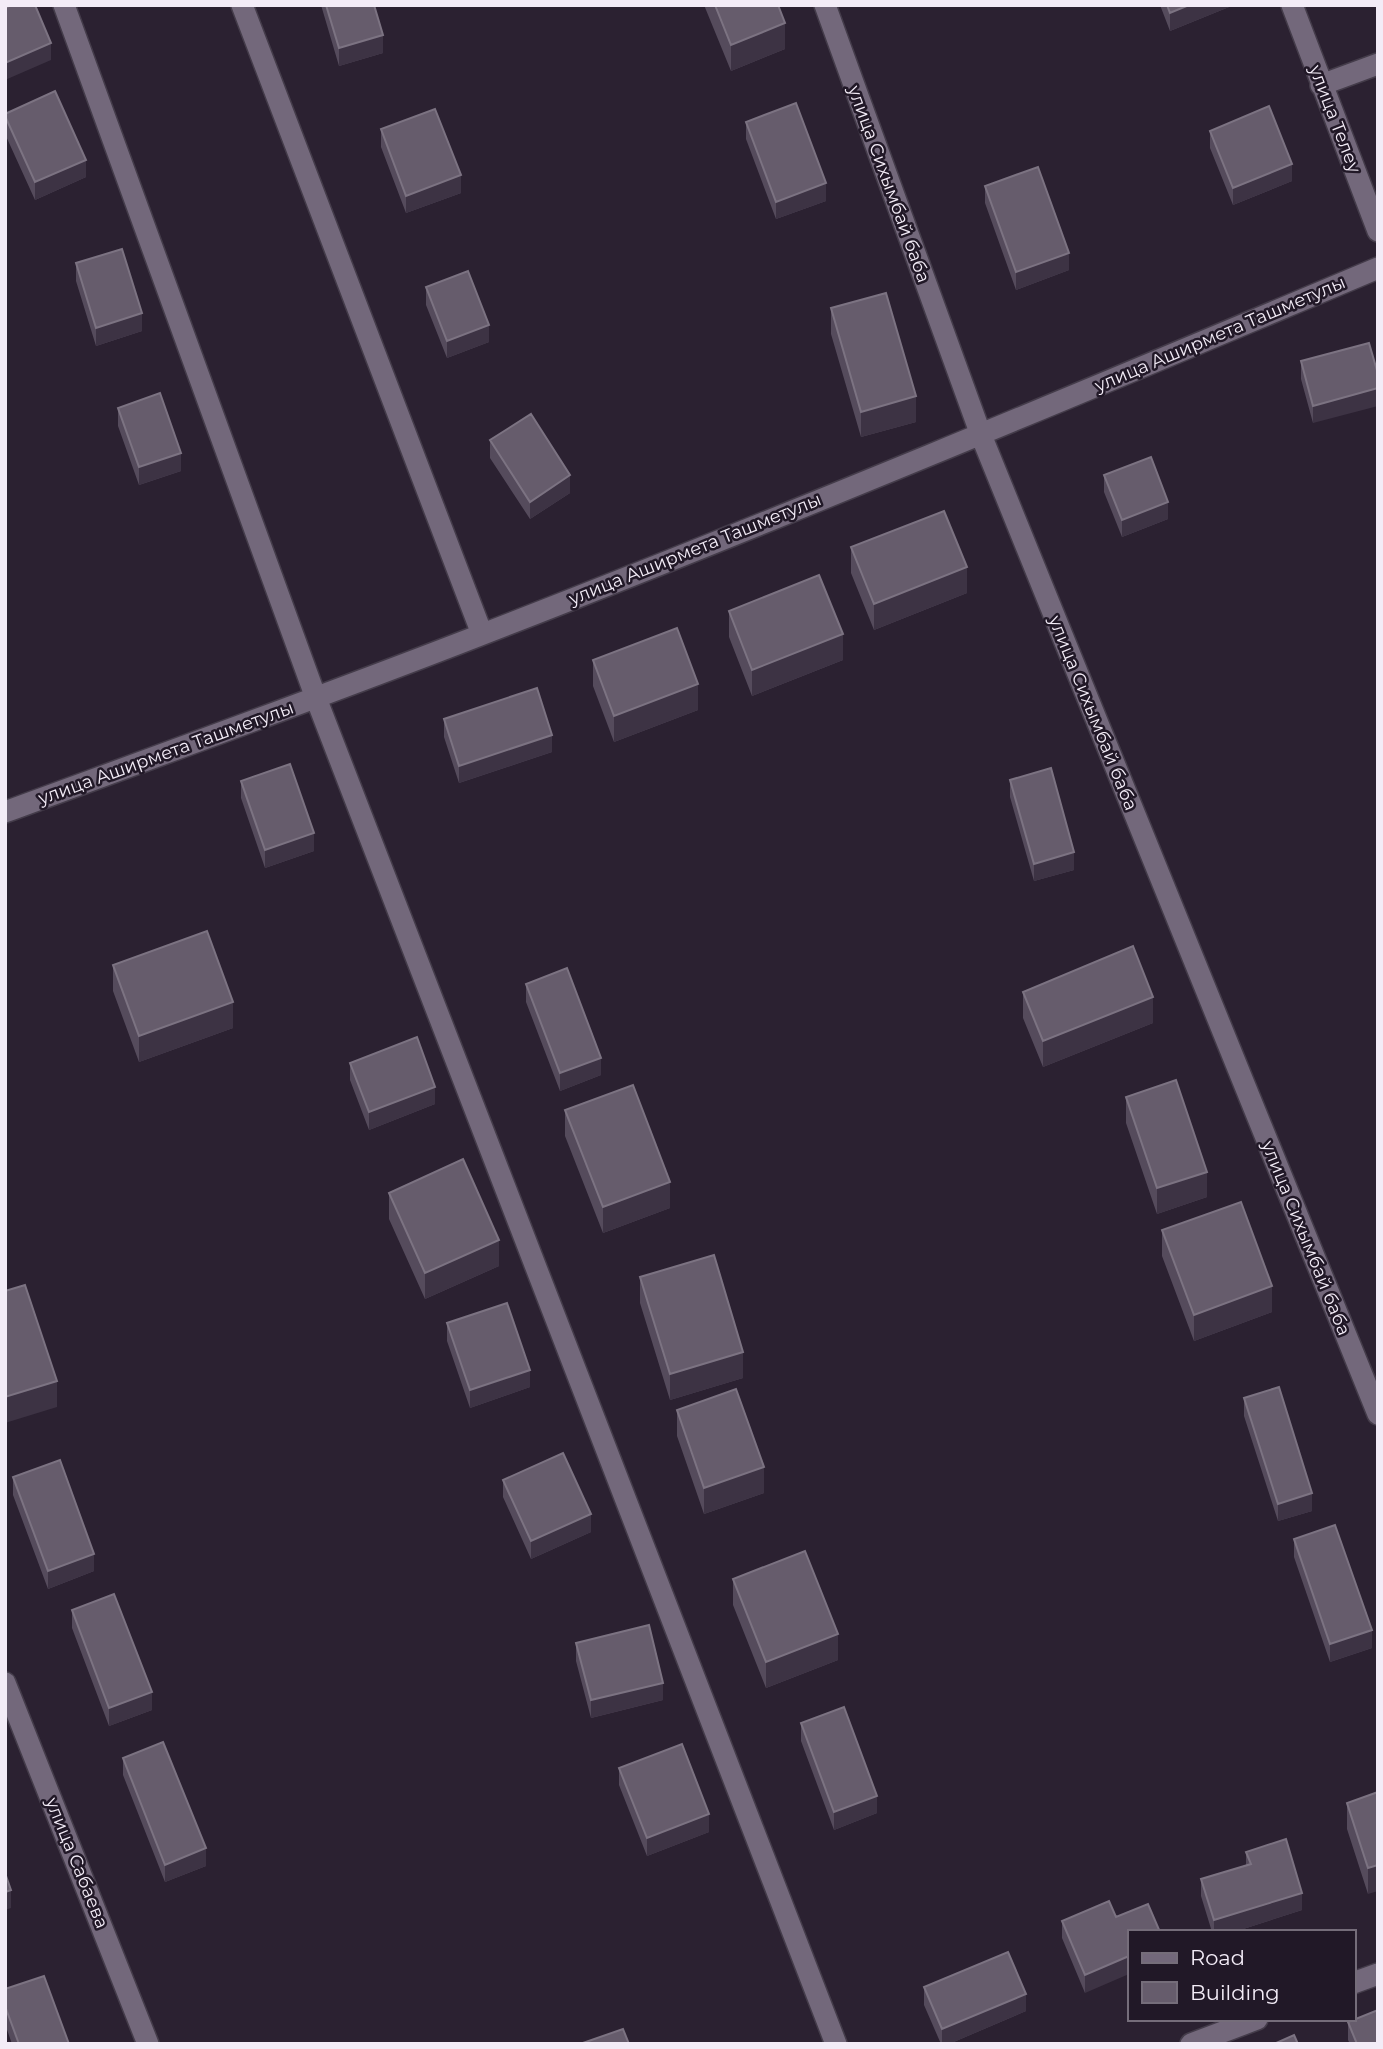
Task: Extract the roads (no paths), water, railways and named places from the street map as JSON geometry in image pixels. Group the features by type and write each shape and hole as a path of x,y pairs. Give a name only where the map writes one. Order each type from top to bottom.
{"street":[{"path":"64,5 316,698 836,2044"},
{"path":"242,5 482,634"},
{"name":"улица Сихымбай баба","path":"825,5 981,435 1378,1414"},
{"name":"улица Телеу","path":"1292,5 1378,232"},
{"path":"1321,85 1378,64"},
{"name":"улица Аширмета Ташметулы","path":"7,809 316,698 482,634 981,435 1378,268"},
{"name":"улица Сабаева","path":"5,1683 148,2044"},
{"path":"1355,1982 1378,1974"},
{"path":"1191,2044 1252,2021"}]}
